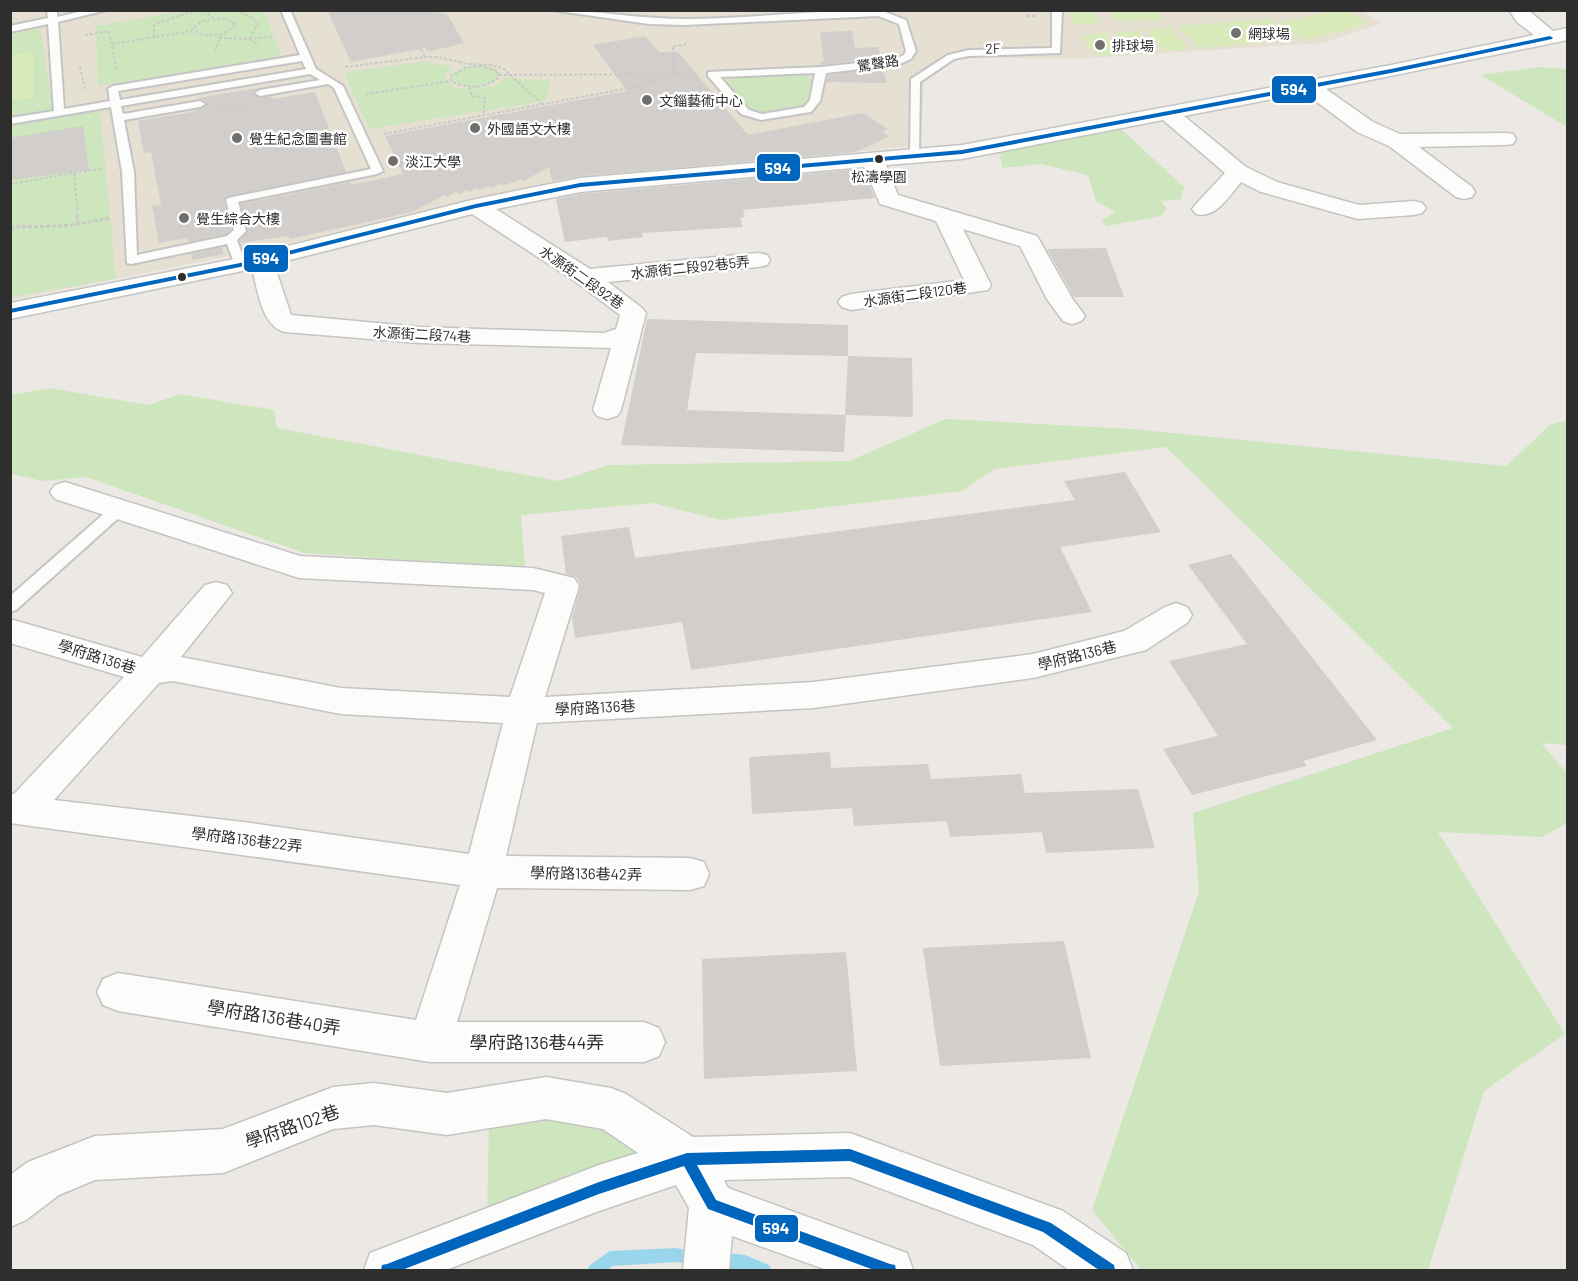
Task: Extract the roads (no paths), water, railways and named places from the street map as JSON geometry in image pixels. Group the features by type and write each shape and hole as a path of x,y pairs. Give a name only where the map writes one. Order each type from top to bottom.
{"street":[{"path":"1518,10 1524,18 1559,36"},
{"path":"10,311 250,263 476,206 580,185 962,152 1309,87 1559,36"},
{"path":"1309,87 1365,127 1397,141 1464,192"},
{"path":"1167,113 1238,172 1269,188 1358,212 1414,208"},
{"path":"1397,141 1505,139"},
{"path":"872,159 888,199 1029,241 1060,299 1072,316"},
{"path":"1204,209 1238,172"},
{"name":"水源街二段92巷","path":"476,206 585,277 633,313 607,410"},
{"name":"水源街二段120巷","path":"851,302 979,285 945,216"},
{"name":"水源街二段92巷5弄","path":"585,277 758,260"},
{"name":"水源街二段74巷","path":"250,263 285,324 420,335 606,341 627,334"},
{"path":"65,492 299,567 533,579 563,586 523,711 483,872 430,1042"},
{"path":"16,809 149,672 216,593"},
{"name":"學府路136巷","path":"10,631 149,672 173,668 341,701 523,711 814,695 1033,666 1134,640 1176,615"},
{"name":"學府路136巷22弄","path":"16,809 483,872"},
{"name":"學府路136巷42弄","path":"483,872 690,874"},
{"name":"學府路136巷40弄","path":"118,992 430,1042"},
{"name":"學府路136巷44弄","path":"430,1042 644,1042"},
{"name":"學府路102巷","path":"10,1204 44,1178 95,1158 223,1150 333,1108 374,1104 447,1114 546,1098 611,1109 687,1159 712,1205"},
{"path":"387,1270 600,1188 687,1159 850,1155 1047,1227 1109,1270"},
{"path":"706,1270 712,1205 890,1270"}],"lane":[{"path":"10,29 52,16 103,10"},
{"path":"285,10 306,57 312,71 338,86 377,171 232,200 240,231 231,239 131,260 128,172 113,89 306,57"},
{"name":"驚聲路","path":"555,10 649,21 686,22 879,14 903,22 911,51 908,57 897,62 821,70 712,74 745,112 761,117 807,110 815,101 821,70"},
{"path":"951,57 969,53 1057,51 1057,10"},
{"path":"52,16 59,112"},
{"name":"2F","path":"965,49 1017,47 1016,44"},
{"path":"914,156 915,81 951,57 976,45"},
{"path":"10,121 312,71"},
{"path":"260,93 330,81"},
{"path":"118,118 200,104"},
{"path":"231,239 250,263"},
{"path":"10,606 119,509"}],"waterway":[{"path":"595,1270 610,1259 676,1255 696,1258"},
{"path":"718,1260 745,1263 764,1270"}],"place":[{"name":"網球場","path":"1236,33"},
{"name":"排球場","path":"1100,45"},
{"name":"文錙藝術中心","path":"647,100"},
{"name":"外國語文大樓","path":"475,128"},
{"name":"覺生紀念圖書館","path":"237,138"},
{"name":"松濤學園","path":"879,159"},
{"name":"淡江大學","path":"393,161"},
{"name":"覺生綜合大樓","path":"184,218"}]}
